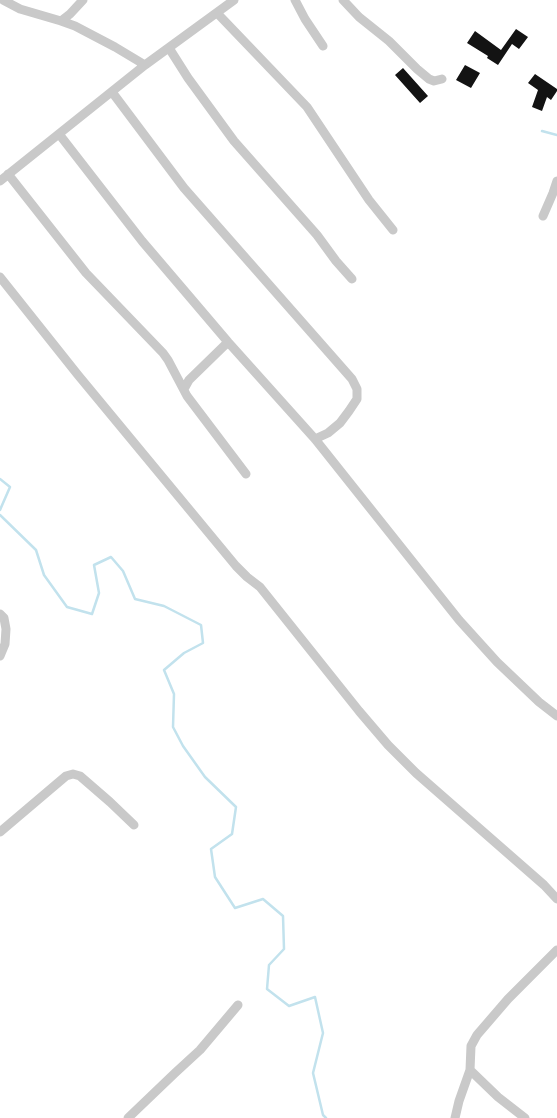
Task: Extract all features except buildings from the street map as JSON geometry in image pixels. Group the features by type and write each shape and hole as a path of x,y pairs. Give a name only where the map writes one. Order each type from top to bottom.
{"street":[{"path":"3,0 20,9 75,26 145,65"},
{"path":"61,21 83,0"},
{"path":"0,181 145,65 232,0"},
{"path":"295,0 323,46"},
{"path":"343,0 359,17 389,41 429,79 442,79"},
{"path":"217,13 307,107 365,193 393,230"},
{"path":"70,14 75,26"},
{"path":"169,48 188,78 234,140 317,235 352,279"},
{"path":"112,92 184,188 352,379 357,389 357,398 350,411 340,424 316,439"},
{"path":"59,134 142,240 228,342 316,439 459,620 497,662 539,702 557,716"},
{"path":"8,174 86,273 168,360 187,396 246,474"},
{"path":"543,216 557,181"},
{"path":"0,277 78,375 236,566 260,587 388,745 416,773 544,885 557,900"},
{"path":"184,389 189,380 228,342"},
{"path":"178,380 189,380"},
{"path":"0,614 4,618 6,629 5,644 0,656"},
{"path":"0,832 66,776 73,774 80,776 134,825"},
{"path":"455,1118 470,1070 471,1046 477,1035 508,999 557,950"},
{"path":"128,1118 200,1050 238,1005"},
{"path":"470,1070 498,1097 525,1118"}],"waterway":[{"path":"542,131 557,135"},
{"path":"0,479 10,487 0,510"},
{"path":"0,515 36,550 44,575 67,607 92,614 99,593 94,565 111,557 123,571 135,599 164,606 201,625 203,643 184,653 164,670 174,694 173,727 183,746 205,777 236,807 232,834 211,849 215,877 235,908 263,899 283,916 284,949 269,965 267,989 289,1006 315,997 323,1033 313,1073 323,1115 326,1118"}]}
